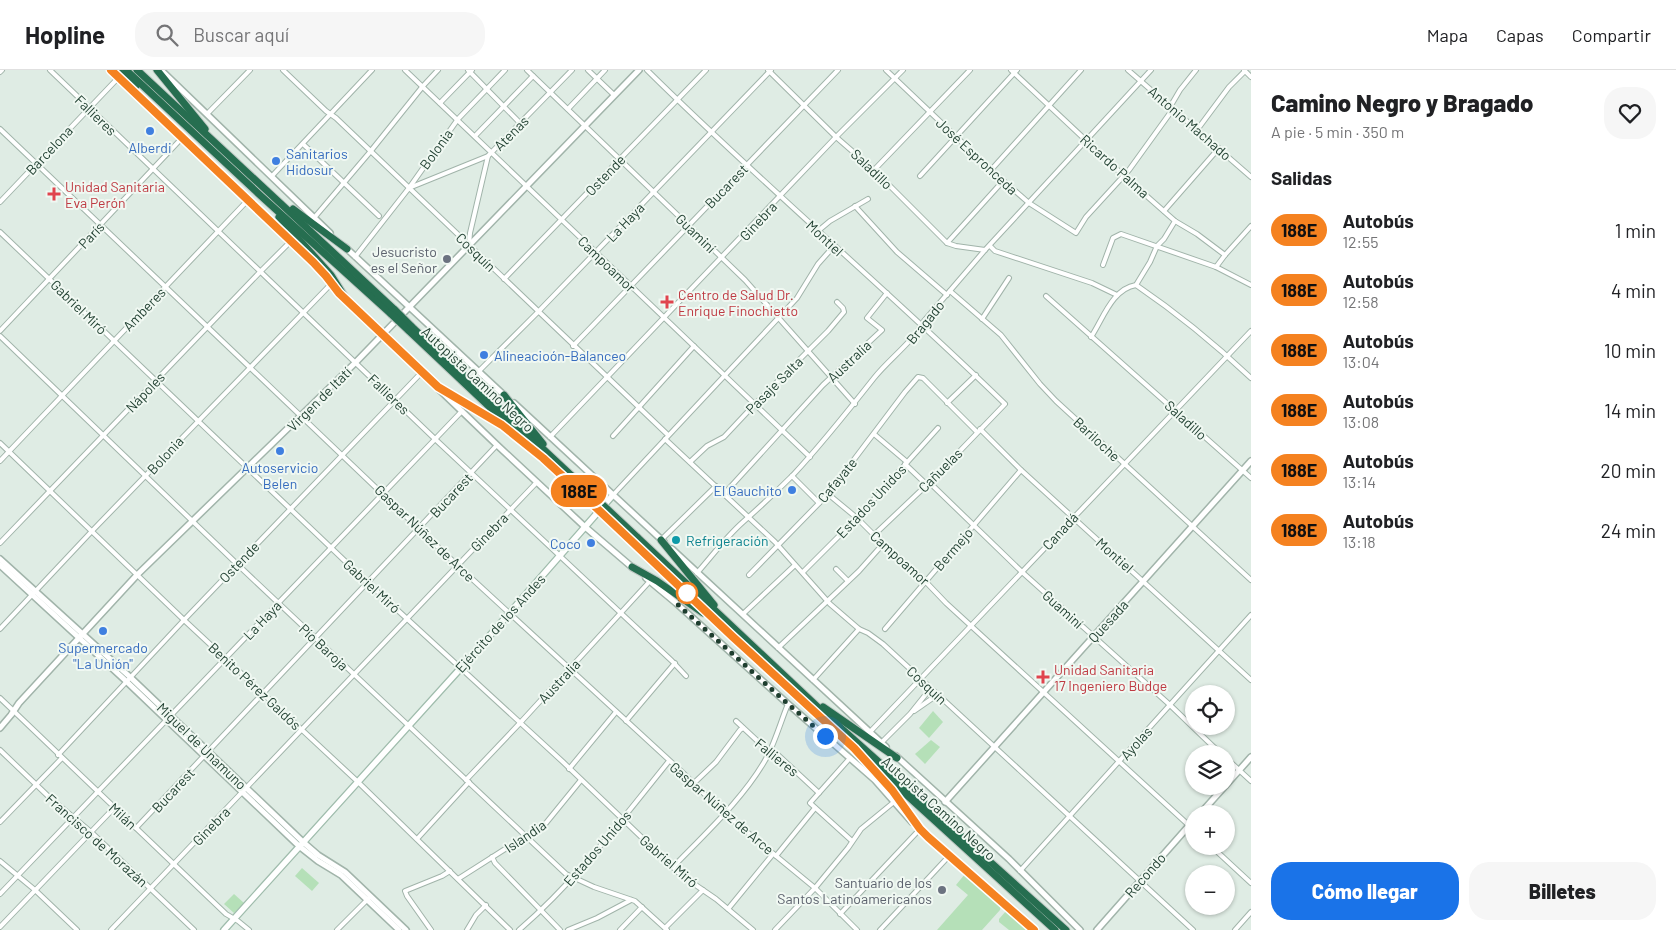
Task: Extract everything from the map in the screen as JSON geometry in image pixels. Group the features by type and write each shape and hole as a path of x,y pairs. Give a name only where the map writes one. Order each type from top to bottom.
{"highway":[{"name":"Autopista Camino Negro","path":"126,70 261,196 393,312"},
{"name":"Autopista Camino Negro","path":"137,70 267,190 393,312 570,477 733,637 1055,930"},
{"path":"157,70 218,146"},
{"path":"118,74 187,128"},
{"path":"267,190 346,249"},
{"path":"261,196 330,275 348,302"},
{"name":"Autopista Camino Negro","path":"410,328 543,458 570,477"},
{"path":"438,387 492,418 543,458"},
{"path":"504,395 570,477"},
{"name":"Autopista Camino Negro","path":"635,540 1066,930"},
{"path":"662,540 706,596 750,644"},
{"path":"632,567 686,601 733,637"},
{"path":"776,668 830,712 897,758"},
{"path":"854,748 892,790 920,829"}],"main road":[{"name":"Ejército de los Andes","path":"224,930 613,495"}],"street":[{"name":"Fallieres","path":"50,70 435,439 675,663 686,676"},
{"path":"111,70 118,74 181,138 291,241 324,273 337,291 382,336 438,387 536,482 584,526 676,603 875,780 920,829 1034,930"},
{"path":"161,70 409,308 1020,871 1080,930"},
{"path":"207,114 250,70"},
{"name":"Cosquín","path":"282,70 409,188 638,407 690,462 778,546 830,604 859,629 883,644 1193,930"},
{"path":"272,176 372,70"},
{"name":"Campoamor","path":"407,70 810,457"},
{"path":"314,218 370,152 422,86 438,70"},
{"name":"Bolonia","path":"355,257 409,188 458,119 505,70"},
{"name":"Guaminí","path":"527,70 745,280 855,404"},
{"name":"Atenas","path":"409,188 488,156 572,70"},
{"path":"588,70 614,96"},
{"path":"568,109 605,70"},
{"name":"Virgen de Itatí","path":"0,728 19,703 138,575 382,336 638,70"},
{"name":"Montiel","path":"647,70 710,133 922,325 1005,404"},
{"name":"Ostende","path":"504,280 706,70"},
{"name":"Saladillo","path":"770,70 836,138 874,170 947,243"},
{"name":"La Haya","path":"478,372 770,70"},
{"name":"Bucarest","path":"574,346 838,70"},
{"name":"José Espronceda","path":"886,70 1029,204 1076,233 1086,217 1124,176"},
{"name":"Ginebra","path":"550,437 903,70"},
{"path":"874,170 970,70"},
{"path":"991,170 1081,70"},
{"name":"Antonio Machado","path":"1128,70 1251,177"},
{"name":"Bragado","path":"697,573 742,523 810,457 875,378 900,353 985,250 1151,70"},
{"path":"1124,176 1171,108 1180,90 1196,70"},
{"path":"1197,130 1244,70 1251,77"},
{"path":"440,103 470,71 520,123"},
{"path":"920,176 1014,71"},
{"name":"Ricardo Palma","path":"1014,71 1086,141 1175,221 1197,234 1225,255"},
{"name":"Barcelona","path":"0,202 89,108 118,74"},
{"path":"476,136 533,76"},
{"name":"Gaspar Núñez de Arce","path":"0,129 457,565 724,813 815,888 857,930"},
{"name":"París","path":"0,331 181,138"},
{"path":"303,144 379,216"},
{"path":"1164,211 1219,148"},
{"path":"470,246 470,233 488,156"},
{"path":"985,250 947,243 1003,181"},
{"path":"818,231 830,221 868,199"},
{"name":"Amberes","path":"0,461 247,201"},
{"name":"Bariloche","path":"856,206 897,252 1001,334 1050,396 1251,580"},
{"path":"1091,336 1117,295 1136,285 1157,246 1164,239 1175,221"},
{"path":"1216,267 1251,226"},
{"name":"Gabriel Miró","path":"0,232 368,583 461,667 681,875 728,909 753,930"},
{"path":"1104,264 1113,238 1121,234 1216,267 1251,285"},
{"name":"Nápoles","path":"0,543 291,241"},
{"name":"Ejército de los Andes","path":"613,495 801,293 818,264 834,246"},
{"path":"990,246 995,251 1092,284 1117,295"},
{"path":"982,319 1009,278"},
{"name":"Bolonia","path":"0,629 302,312 332,283"},
{"path":"1136,285 1169,308 1251,378"},
{"name":"Australia","path":"724,494 781,430 832,377 882,330 867,318 887,293"},
{"name":"Saladillo","path":"1046,296 1251,478"},
{"name":"Pasaje Salta","path":"690,462 707,446 724,437 754,404 828,331 844,312 844,308 837,302"},
{"name":"Canadá","path":"870,732 1251,331"},
{"name":"Pío Baroja","path":"0,336 525,837 572,878 632,899 666,929"},
{"path":"612,436 694,346"},
{"name":"Ostende","path":"0,822 128,679 422,372"},
{"path":"946,403 976,376"},
{"name":"Montiel","path":"918,377 923,378 946,403 1251,680"},
{"name":"Cafayate","path":"749,576 828,494 918,377"},
{"name":"Cañuelas","path":"874,535 1005,404"},
{"name":"La Haya","path":"0,894 462,411"},
{"name":"Estados Unidos","path":"803,572 857,518 938,428"},
{"name":"Guaminí","path":"874,434 1212,745"},
{"name":"Benito Pérez Galdós","path":"0,443 184,620 358,782 510,930"},
{"name":"Bucarest","path":"136,828 497,445"},
{"name":"Quesada","path":"945,802 1251,461"},
{"name":"Bermejo","path":"884,629 1021,470"},
{"path":"792,476 819,503"},
{"name":"Ginebra","path":"111,930 536,482"},
{"path":"662,540 716,486"},
{"name":"Campoamor","path":"828,494 926,581 970,625 1185,822"},
{"path":"778,648 867,564 884,544"},
{"name":"Miguel de Unamuno","path":"0,558 34,593"},
{"name":"Miguel de Unamuno","path":"0,565 34,593 128,679 318,861 341,876 406,930"},
{"path":"742,614 795,565"},
{"path":"836,569 848,581"},
{"name":"Australia","path":"417,839 467,781 650,581"},
{"name":"Ayolas","path":"1020,871 1251,615"},
{"path":"813,680 859,629"},
{"path":"626,721 675,663"},
{"path":"881,743 910,714 930,689"},
{"path":"910,714 937,695"},
{"name":"Milán","path":"0,698 226,914 249,930"},
{"path":"673,867 751,781 770,750 788,704"},
{"path":"569,768 616,712"},
{"name":"Fallieres","path":"736,721 770,750 778,754 819,793"},
{"path":"693,784 716,762 743,728"},
{"name":"Francisco de Morazán","path":"0,750 91,832 194,930"},
{"path":"1235,775 1251,757"},
{"path":"850,758 810,803 852,841"},
{"name":"Estados Unidos","path":"519,930 541,911 572,878 669,761"},
{"path":"1235,766 1251,781"},
{"name":"Islandia","path":"458,879 525,837 553,816 581,780"},
{"path":"1208,805 1217,795"},
{"path":"775,930 815,888 865,825 894,802"},
{"path":"0,927 114,808"},
{"path":"728,909 816,808"},
{"path":"840,914 920,829"},
{"name":"Recondo","path":"1097,930 1140,880 1185,834"},
{"path":"1221,855 1251,883"},
{"path":"880,930 949,856"},
{"path":"492,858 560,930"},
{"path":"0,861 35,890 77,930"},
{"path":"431,930 405,891 450,871"},
{"path":"666,929 703,890"},
{"path":"337,930 369,898"},
{"name":"Miguel de Unamuno","path":"369,898 399,930"},
{"path":"568,930 597,918 632,899"},
{"path":"467,930 476,915 486,905"},
{"path":"620,930 642,906"},
{"path":"1235,930 1251,912"},
{"path":"625,925 631,930"}],"green space":[{"path":"933,711 943,722 929,738 919,728"},
{"path":"931,740 940,747 925,764 915,754"},
{"path":"302,868 319,883 312,891 295,876"},
{"path":"965,874 1001,905 1000,910 982,930 937,930 968,895 956,885"},
{"path":"234,894 244,903 234,913 224,904"},
{"path":"1006,911 1029,930 1009,930 999,922 999,919"}],"bus line":[{"name":"188E","path":"111,70 313,262 337,291 382,336 438,387 502,425 569,482 854,748 892,790 928,837 1034,930"}],"place":[{"name":"Alberdi","path":"150,131"},
{"name":"Sanitarios Hidosur","path":"276,161"},
{"name":"Unidad Sanitaria Eva Perón","path":"54,194"},
{"name":"Jesucristo es el Señor","path":"447,259"},
{"name":"Centro de Salud Dr. Enrique Finochietto","path":"667,302"},
{"name":"Alineacioón-Balanceo","path":"484,355"},
{"name":"Autoservicio Belen","path":"280,451"},
{"name":"El Gauchito","path":"792,490"},
{"name":"Refrigeración","path":"676,540"},
{"name":"Coco","path":"591,543"},
{"name":"Supermercado \"La Unión\"","path":"103,631"},
{"name":"Unidad Sanitaria 17 Ingeniero Budge","path":"1043,677"},
{"name":"Santuario de los Santos Latinoamericanos","path":"942,890"}],"route":[{"path":"687,593 676,603 825,736"}]}
